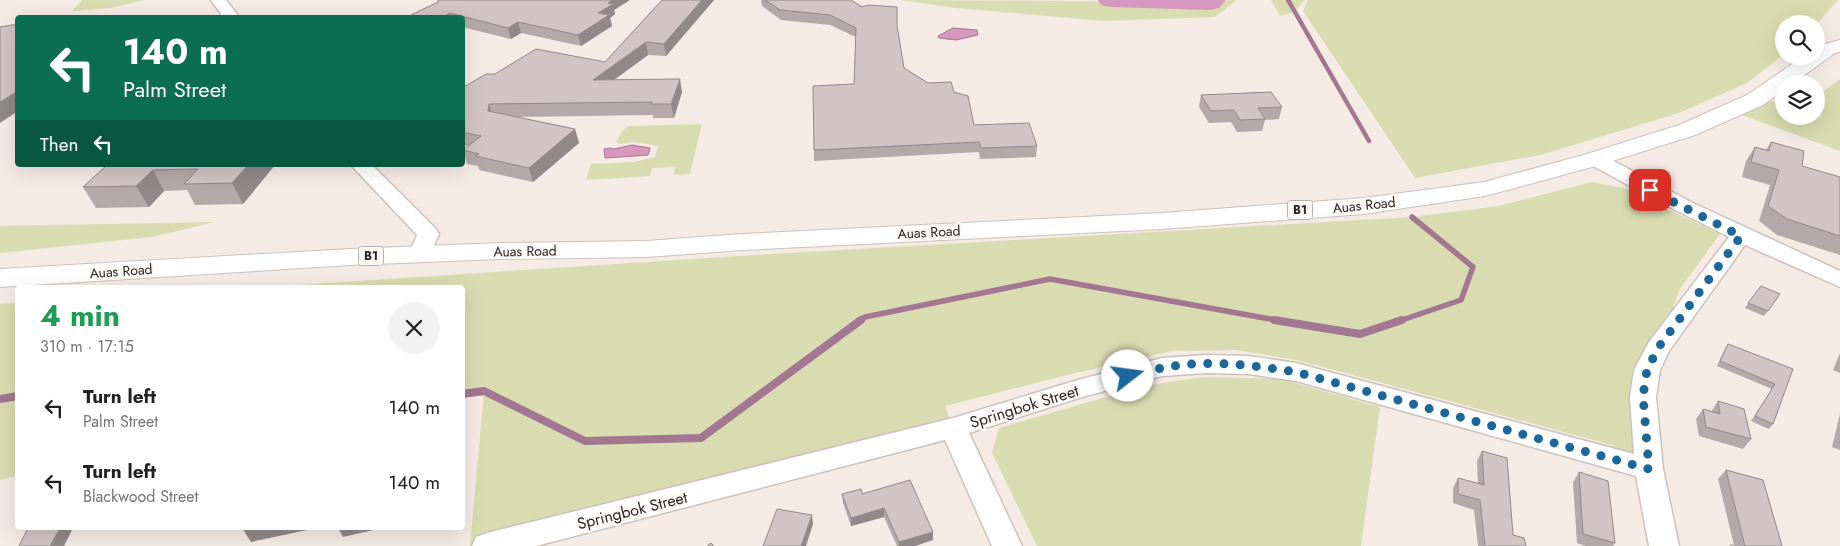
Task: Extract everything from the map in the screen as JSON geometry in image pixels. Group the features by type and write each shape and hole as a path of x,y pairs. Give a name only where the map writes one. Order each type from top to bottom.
{"main road":[{"name":"Auas Road","path":"0,278 282,260 424,244 655,249 742,242 1214,218 1364,206 1485,189 1595,159 1687,130 1732,112 1770,91 1834,48 1831,37 1840,28"}],"street":[{"path":"218,0 230,15"},
{"path":"1595,159 1650,190 1741,236 1840,280"},
{"path":"363,167 424,244"},
{"path":"1664,546 1649,469 1643,396 1647,370 1658,348 1741,236"},
{"name":"Springbok Street","path":"487,546 953,428 1162,367 1206,364 1249,364 1296,372 1649,469"},
{"path":"953,428 1007,546"}],"green space":[{"path":"82,0 144,0 111,8 72,11"},
{"path":"901,0 1205,2 1237,0 1215,17 1105,21 956,8"},
{"path":"1271,0 1305,0 1294,12 1280,16"},
{"path":"1308,0 1838,0 1825,15 1775,15 1775,61 1747,83 1679,113 1540,155 1415,178 1303,11"},
{"path":"1840,79 1840,151 1731,111 1755,100 1775,102 1775,125 1825,125 1825,90"},
{"path":"702,124 690,174 674,175 675,167 652,168 650,176 586,180 591,164 634,162 655,157 658,146 634,142 621,144 616,142 622,131 628,126"},
{"path":"1592,182 1623,188 1720,234 1680,289 1658,348 1649,469 1612,445 1301,361 1236,350 1172,351 945,406 953,428 487,546 470,546 484,392 465,394 465,285 297,285 738,256 1412,217 1499,206"},
{"path":"214,222 152,237 0,253 0,226"},
{"path":"15,303 15,476 0,480 0,304"},
{"path":"1203,377 1281,379 1380,407 1361,546 1037,546 992,453 999,428 1144,386"}],"shaded area":[{"path":"953,28 977,30 978,35 956,40 939,38 938,36"},
{"path":"632,145 650,148 648,155 605,158 604,149"}],"building":[{"path":"438,0 612,0 608,3 613,4 598,13 609,15 578,35 518,22 508,28 465,17 465,15 450,13 447,15 411,15 438,2"},
{"path":"662,0 702,0 664,44 646,42 593,80 680,79 671,104 651,104 652,102 489,104 488,111 575,129 529,168 475,156 479,154 465,150 465,148 481,136 465,133 465,86 486,74 495,74 536,49 605,62"},
{"path":"765,0 851,0 862,7 868,5 897,7 897,25 904,68 928,83 951,82 954,92 968,96 974,125 1029,123 1037,146 981,148 979,142 814,150 813,86 854,84 856,28 830,15 780,10"},
{"path":"15,24 15,93 0,102 0,27"},
{"path":"1271,92 1282,107 1258,108 1265,119 1240,120 1234,110 1211,111 1201,95"},
{"path":"1771,142 1804,151 1802,166 1840,177 1840,236 1787,219 1768,206 1779,170 1751,162 1755,147 1769,151"},
{"path":"105,167 246,167 232,183 184,184 198,169 153,170 136,186 83,187"},
{"path":"1761,286 1780,294 1768,311 1748,303"},
{"path":"1728,344 1793,369 1773,424 1755,416 1775,384 1720,361"},
{"path":"1718,401 1744,409 1751,439 1706,427 1703,409 1720,414"},
{"path":"1482,451 1507,458 1513,535 1524,538 1526,546 1485,546 1480,500 1458,494 1458,478 1484,485"},
{"path":"1726,470 1763,480 1782,546 1745,546"},
{"path":"1579,472 1608,481 1615,543 1583,534"},
{"path":"910,480 933,532 899,542 884,508 851,518 842,494 861,489 862,494"},
{"path":"777,509 812,515 801,546 763,546"},
{"path":"27,530 59,530 50,546 19,546"}],"waterway":[{"path":"1110,0 1210,3 1214,0"},
{"path":"1288,0 1369,141"},
{"path":"1399,321 1461,300 1473,267 1412,217"},
{"path":"860,321 865,317 1050,279 1281,321"},
{"path":"465,394 484,391 585,441 701,438 861,320"},
{"path":"1274,320 1360,334 1399,321"},
{"path":"0,399 15,396"}],"route":[{"path":"1128,376 1162,367 1206,364 1249,364 1296,372 1649,469 1643,396 1647,370 1658,348 1741,236 1650,190"}]}
